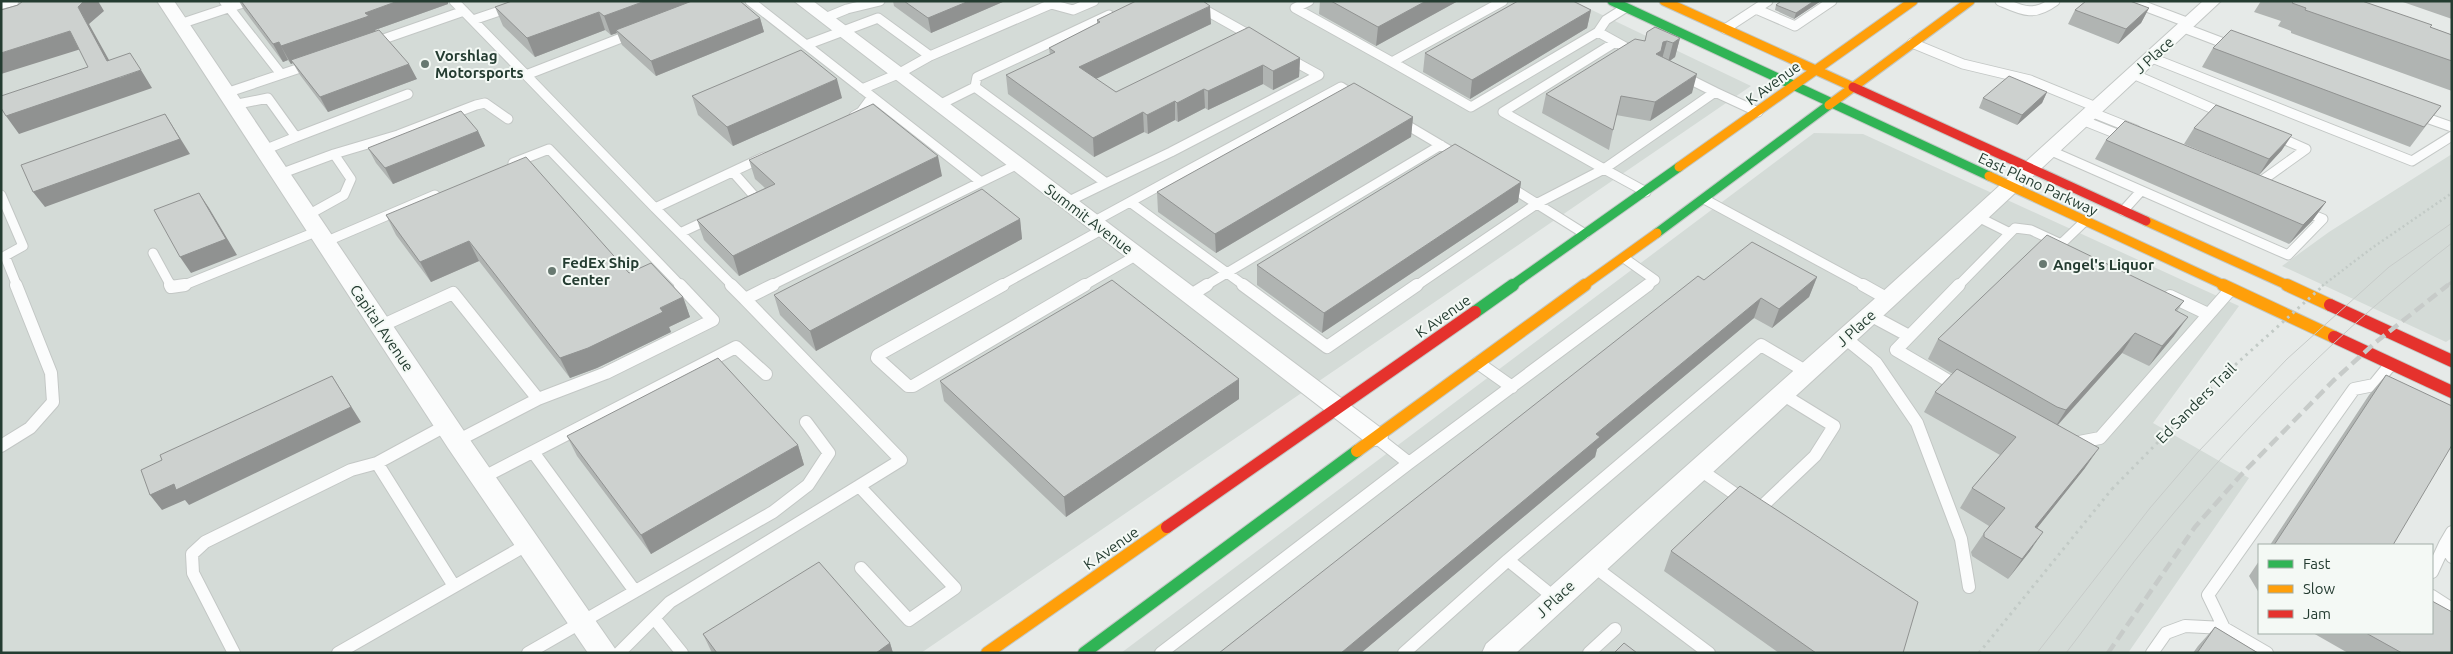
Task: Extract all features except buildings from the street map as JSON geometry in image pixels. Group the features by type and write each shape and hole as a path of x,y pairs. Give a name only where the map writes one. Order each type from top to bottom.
{"main road":[{"name":"East Plano Parkway","path":"1612,1 2452,392"},
{"name":"East Plano Parkway","path":"1664,1 2452,361"},
{"path":"1084,653 1376,437 1624,258 1970,1"},
{"name":"K Avenue","path":"987,653 1589,237 1646,192 1910,2"},
{"path":"1608,249 1624,258"}],"street":[{"path":"1,4 11,1"},
{"name":"Capital Avenue","path":"165,1 482,478 604,653"},
{"name":"Summit Avenue","path":"802,1 1376,437"},
{"name":"J Place","path":"1496,653 1888,299 2213,1"}],"lane":[{"path":"180,24 226,4 249,1"},
{"path":"454,1 901,460 670,602 619,653"},
{"path":"473,20 529,1"},
{"path":"750,1 982,182"},
{"path":"862,88 898,74 930,56 1051,4 1073,10 1094,1"},
{"path":"1189,1 1262,42"},
{"path":"1309,1 1295,8 1472,107 1598,32 1606,20 1625,8"},
{"path":"1392,62 1503,1"},
{"path":"1725,29 1768,1"},
{"path":"1756,9 1795,26 1832,1"},
{"path":"2000,1 2028,12 2041,12 2055,1"},
{"path":"2131,1 2240,48"},
{"path":"806,44 833,24 847,9 874,2"},
{"path":"226,4 281,74"},
{"path":"363,46 464,11"},
{"path":"939,105 975,87 978,78 1117,12"},
{"path":"833,24 878,18 930,56"},
{"path":"526,74 644,29"},
{"path":"1598,32 1614,43 1637,54"},
{"path":"1614,43 1503,112 1646,192"},
{"path":"1912,44 1963,64 2030,80 2136,142"},
{"path":"1068,202 1171,152 1318,75 1278,52"},
{"path":"2152,58 2412,161 2452,136"},
{"path":"230,99 281,74 318,62"},
{"path":"1671,70 1758,112"},
{"path":"2133,74 2233,117"},
{"path":"975,87 1106,183"},
{"path":"1137,255 913,386 908,386 877,358 878,355 1098,225 1130,202 1341,87 1366,102"},
{"path":"1130,202 1327,347 1538,203 1604,168 1715,92"},
{"path":"264,150 408,94"},
{"path":"843,120 861,112 872,97"},
{"path":"230,99 268,98 296,137"},
{"path":"280,174 334,154 394,136 470,105 485,103 508,119"},
{"path":"2406,110 2452,127"},
{"path":"2089,113 2144,134"},
{"path":"1391,116 1465,159"},
{"path":"2242,174 2260,182 2306,148 2260,129"},
{"path":"1191,295 1441,145"},
{"path":"234,653 193,573 192,554 205,542 351,470 377,462 538,399 572,388 628,364 713,320 549,149 504,167"},
{"path":"2049,150 2288,255 2323,219 2296,208"},
{"path":"655,208 773,153"},
{"path":"317,230 344,195 351,179 334,154"},
{"path":"745,299 1018,164"},
{"path":"733,172 756,198 739,205"},
{"path":"1497,179 1538,203 1589,237"},
{"path":"2242,186 2260,193"},
{"path":"2123,211 2141,191"},
{"path":"153,253 172,287 181,287 317,230 442,192"},
{"path":"1,195 23,246 3,257 52,373 53,402 36,425 16,440 1,446"},
{"path":"1704,199 1888,299"},
{"path":"680,233 722,213"},
{"path":"1978,217 2010,233"},
{"path":"1973,395 1896,350 2010,233 2020,226 2065,246 2084,222"},
{"path":"1161,653 1409,463 1655,280 1624,258"},
{"path":"2156,289 2208,314"},
{"path":"2065,442 2082,443 2100,438 2231,289"},
{"path":"381,326 453,293 538,399"},
{"path":"1870,315 1909,336"},
{"path":"1845,338 1876,363 1918,423 1961,539 1969,587"},
{"path":"1404,653 1508,560 1761,345 1806,372"},
{"path":"482,478 736,347 766,374"},
{"path":"1478,363 1512,387"},
{"path":"2224,628 2208,595 2354,389 2374,385 2391,364"},
{"path":"1699,469 1758,510 1815,456 1834,426 1782,394"},
{"path":"528,653 634,590 773,512 808,485 829,453 806,422"},
{"path":"1376,437 1409,463"},
{"path":"533,452 634,590"},
{"path":"377,462 454,586"},
{"path":"859,486 955,588 909,620 861,568"},
{"path":"2448,538 2452,557"},
{"path":"2433,570 2448,538"},
{"path":"338,653 528,544"},
{"path":"1508,560 1556,598"},
{"path":"1592,565 1709,653"},
{"path":"2433,597 2452,609"},
{"path":"654,618 682,653"},
{"path":"2152,653 2166,633 2185,626 2224,628 2267,653"},
{"path":"1590,653 1615,629"}],"path":[{"name":"Ed Sanders Trail","path":"1979,653 2112,489 2183,415 2296,308 2354,261 2452,193"}],"shaded area":[{"path":"1,1 1573,1 1751,86 921,653 1,653"},
{"path":"1814,133 1863,134 2239,306 2153,423 2249,478 2128,653 1121,653"},
{"path":"2452,154 2452,338 2446,342 2282,266 2329,232"}],"tram line":[{"path":"2037,653 2150,508 2198,452 2287,359 2389,267 2452,223"},
{"path":"2066,653 2146,547 2191,492 2261,416 2334,343 2411,275 2452,243"}],"railway":[{"path":"2446,286 2452,282"},
{"path":"2108,653 2195,527 2240,476 2333,381 2376,342 2448,285"}],"traffic: fast":[{"path":"1612,1 1989,176"},
{"path":"1657,233 1829,105"},
{"path":"1475,312 1679,167"},
{"path":"1084,653 1357,451"}],"traffic: slow":[{"path":"1664,1 1853,87"},
{"path":"1679,167 1913,1"},
{"path":"1829,105 1970,1"},
{"path":"1989,176 2334,337"},
{"path":"2146,221 2330,305"},
{"path":"1357,451 1657,233"},
{"path":"987,653 1167,527"}],"traffic: jam":[{"path":"1853,87 2146,221"},
{"path":"2330,305 2452,361"},
{"path":"1167,527 1475,312"},
{"path":"2334,337 2452,392"}],"place":[{"name":"Vorshlag Motorsports","path":"425,64"},
{"name":"Angel's Liquor","path":"2043,264"},
{"name":"FedEx Ship Center","path":"552,271"}]}
